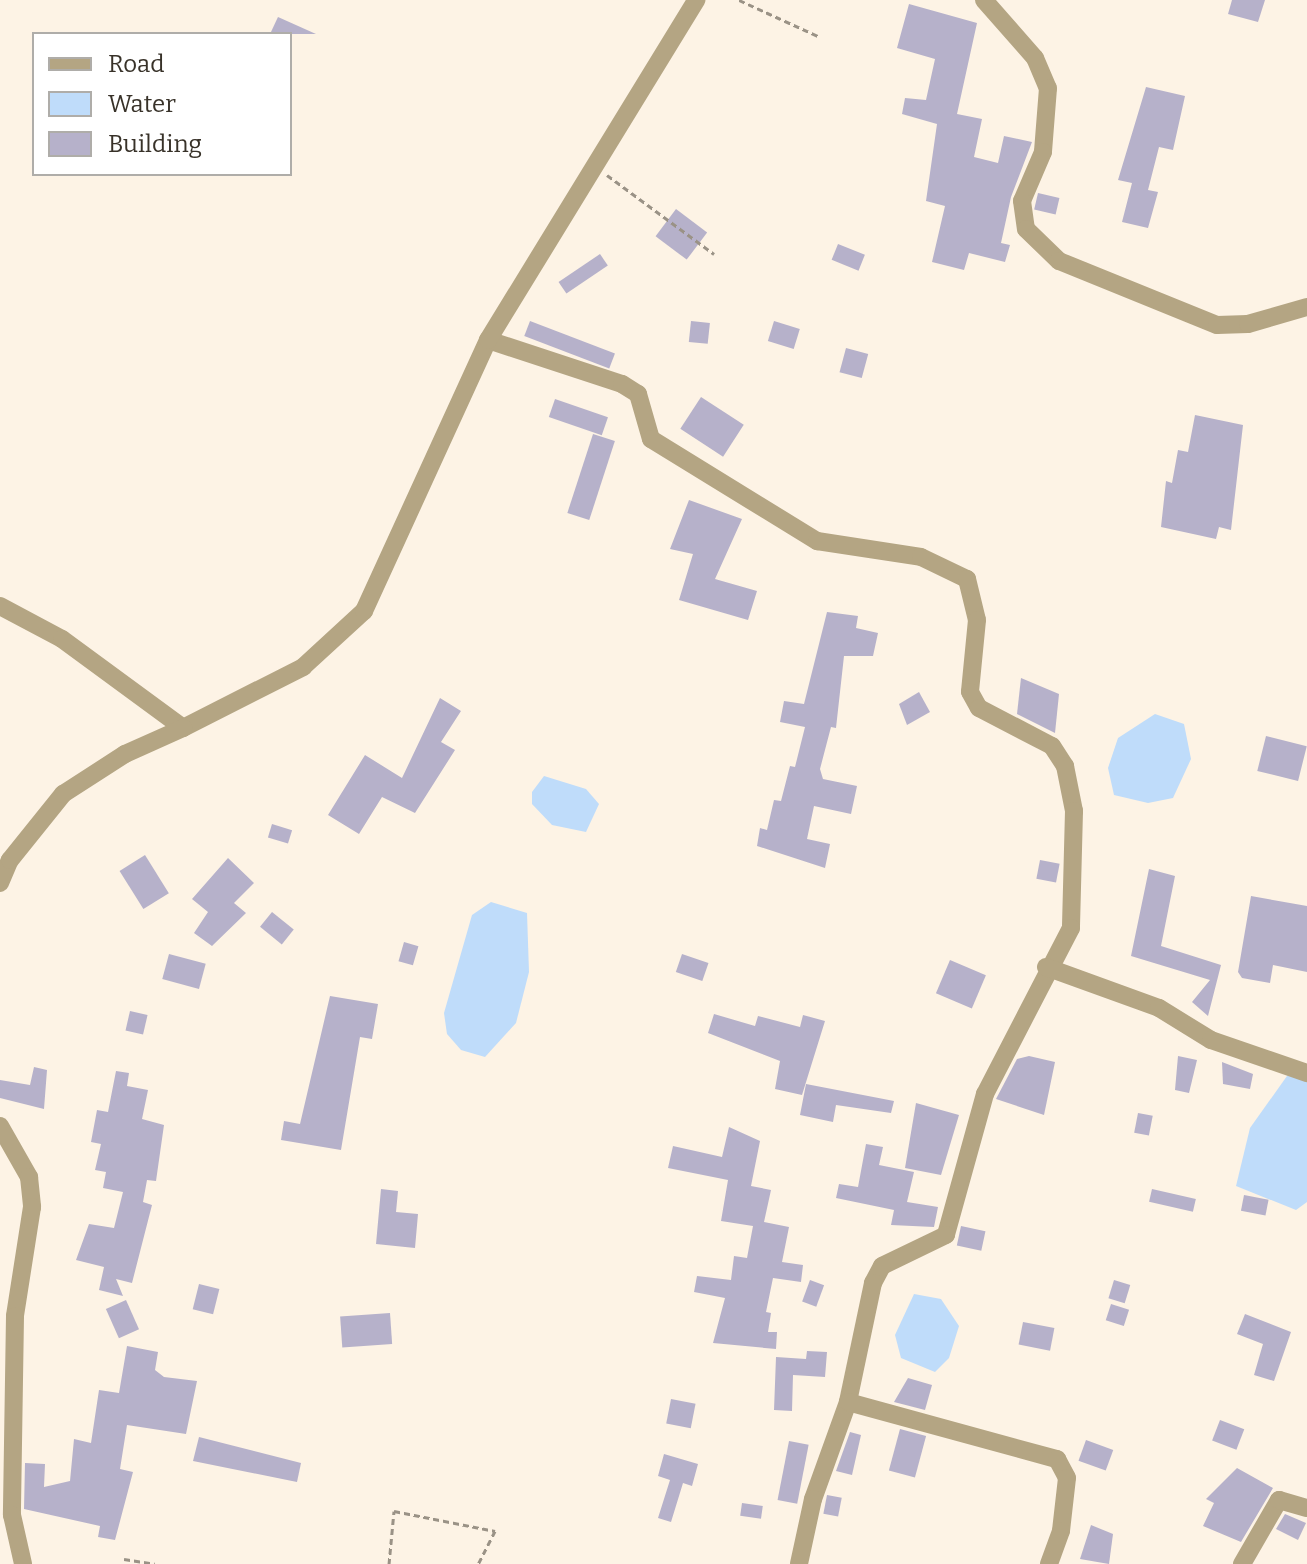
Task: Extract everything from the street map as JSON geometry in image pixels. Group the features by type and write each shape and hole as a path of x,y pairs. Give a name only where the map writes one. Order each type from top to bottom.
{"street":[{"path":"0,883 10,860 63,794 125,754 303,667 364,611 488,340 696,0"},
{"path":"984,0 1035,58 1048,88 1043,152 1022,201 1026,229 1059,261 1217,325 1248,324 1307,307"},
{"path":"488,340 622,384 638,394 651,439 817,541 921,557 967,579 977,620 970,692 979,708 1052,746 1065,766 1074,811 1075,896 1071,928 1046,967 985,1094 946,1235 882,1266 873,1283 848,1402 813,1499 799,1564"},
{"path":"0,606 62,639 183,728"},
{"path":"1046,967 1159,1008 1211,1040 1277,1067 1307,1073"},
{"path":"0,1126 29,1177 32,1207 15,1316 12,1515 23,1564"},
{"path":"848,1402 1057,1459 1067,1478 1061,1531 1049,1564"},
{"path":"1242,1564 1271,1508 1279,1500 1307,1508"}],"path":[{"path":"739,0 818,36"},
{"path":"595,166 714,254"},
{"path":"389,1564 394,1511 495,1531 478,1564"},
{"path":"124,1559 155,1564"}],"water":[{"path":"1155,714 1184,724 1191,759 1173,798 1148,803 1114,795 1108,768 1118,738"},
{"path":"544,776 586,789 599,804 586,832 552,825 532,804 532,792"},
{"path":"491,902 527,913 529,972 516,1023 485,1057 461,1050 447,1034 444,1013 472,915"},
{"path":"1287,1076 1307,1077 1307,1202 1296,1210 1236,1186 1250,1128"},
{"path":"914,1294 941,1299 959,1326 949,1358 935,1372 901,1358 895,1335"}],"building":[{"path":"1232,0 1265,0 1258,22 1228,14"},
{"path":"909,4 977,23 957,114 982,119 974,157 998,163 1004,136 1032,142 1011,197 1001,243 1010,245 1005,262 969,253 964,270 932,262 945,206 926,201 937,124 902,114 905,98 926,100 935,59 897,48"},
{"path":"278,17 316,34 292,34 271,32"},
{"path":"1146,87 1185,96 1173,150 1159,147 1148,190 1158,192 1148,228 1122,222 1132,183 1118,180"},
{"path":"1038,193 1059,198 1056,215 1034,210"},
{"path":"676,209 707,232 687,260 656,236"},
{"path":"838,244 865,255 859,271 832,260"},
{"path":"600,254 608,266 566,294 559,282"},
{"path":"530,321 615,354 609,369 524,336"},
{"path":"691,321 710,323 708,344 689,342"},
{"path":"774,321 800,329 794,349 768,341"},
{"path":"846,348 868,354 862,378 840,372"},
{"path":"701,397 744,425 723,457 680,429"},
{"path":"555,399 608,417 602,435 549,417"},
{"path":"1195,415 1243,425 1231,530 1219,527 1216,539 1161,527 1166,481 1172,483 1178,450 1188,452"},
{"path":"593,434 615,441 589,520 567,513"},
{"path":"689,500 742,519 715,579 757,591 748,620 679,600 693,554 670,549"},
{"path":"827,612 858,616 856,628 878,633 873,656 844,656 836,728 831,727 820,769 823,779 857,786 851,814 814,806 807,839 830,844 825,868 757,846 760,828 767,830 774,800 781,801 790,766 795,767 805,727 780,722 784,701 804,704"},
{"path":"1021,678 1059,694 1055,733 1017,714"},
{"path":"919,692 930,712 907,725 899,704"},
{"path":"440,698 461,711 441,742 455,750 415,813 382,797 359,834 328,815 365,755 402,778"},
{"path":"1266,736 1307,746 1298,781 1257,771"},
{"path":"272,824 292,830 288,844 268,837"},
{"path":"145,855 169,893 143,909 120,871"},
{"path":"228,858 254,883 234,903 246,913 212,946 194,933 208,912 192,899"},
{"path":"1040,860 1060,864 1056,882 1036,879"},
{"path":"1149,869 1175,876 1161,946 1221,965 1208,1016 1192,1002 1210,980 1131,956"},
{"path":"1251,896 1307,906 1307,972 1273,965 1270,983 1242,978 1238,972"},
{"path":"272,912 294,930 282,944 260,927"},
{"path":"404,942 418,946 413,965 398,961"},
{"path":"169,954 206,964 199,989 162,979"},
{"path":"682,954 708,963 702,981 676,972"},
{"path":"950,960 986,975 972,1008 936,993"},
{"path":"330,996 378,1004 372,1039 360,1037 341,1150 281,1140 284,1121 300,1124"},
{"path":"130,1011 148,1015 143,1035 126,1030"},
{"path":"714,1014 755,1026 758,1016 800,1027 803,1015 825,1021 802,1095 775,1089 780,1061 708,1033"},
{"path":"1029,1056 1055,1062 1044,1115 996,1099 1017,1059"},
{"path":"1178,1056 1197,1060 1189,1093 1175,1090"},
{"path":"1222,1062 1253,1074 1250,1089 1223,1084"},
{"path":"34,1067 47,1070 44,1109 0,1098 0,1080 30,1085"},
{"path":"116,1071 129,1073 127,1086 148,1090 142,1119 164,1125 156,1181 147,1180 143,1202 152,1205 132,1283 116,1279 123,1296 99,1290 104,1267 76,1260 89,1224 114,1228 123,1192 103,1188 106,1172 95,1170 101,1144 91,1142 97,1110 108,1112"},
{"path":"806,1084 894,1101 891,1113 836,1105 833,1122 800,1115"},
{"path":"916,1103 959,1115 941,1175 905,1168"},
{"path":"1138,1113 1153,1116 1149,1135 1134,1133"},
{"path":"729,1127 760,1141 751,1186 771,1190 764,1222 789,1227 782,1262 803,1265 801,1282 773,1278 766,1312 771,1313 768,1332 777,1332 776,1349 713,1343 725,1298 694,1292 697,1276 731,1280 734,1256 747,1258 753,1226 721,1221 728,1180 668,1168 673,1146 722,1157"},
{"path":"866,1144 883,1147 879,1165 914,1172 907,1202 938,1207 934,1227 891,1225 894,1210 836,1198 839,1184 858,1187"},
{"path":"381,1189 398,1191 396,1212 418,1214 415,1248 376,1244"},
{"path":"1152,1189 1196,1199 1193,1212 1149,1202"},
{"path":"1244,1195 1269,1200 1265,1215 1241,1211"},
{"path":"961,1226 985,1231 981,1251 957,1246"},
{"path":"810,1280 824,1285 816,1307 802,1302"},
{"path":"1114,1280 1130,1285 1125,1303 1108,1298"},
{"path":"199,1284 219,1289 213,1314 193,1309"},
{"path":"126,1300 139,1329 119,1338 106,1309"},
{"path":"1111,1304 1129,1310 1124,1326 1106,1320"},
{"path":"390,1313 392,1344 342,1347 340,1316"},
{"path":"1245,1314 1291,1332 1274,1381 1254,1375 1263,1344 1237,1334"},
{"path":"1023,1322 1054,1328 1050,1351 1019,1345"},
{"path":"127,1346 158,1352 155,1370 164,1377 197,1381 186,1434 127,1425 120,1469 133,1472 115,1540 98,1537 100,1526 24,1509 25,1463 45,1464 44,1487 70,1481 74,1439 91,1443 99,1390 119,1393"},
{"path":"807,1351 827,1352 825,1377 793,1375 792,1411 774,1410 776,1357 806,1359"},
{"path":"908,1378 932,1385 925,1410 894,1402"},
{"path":"671,1399 696,1404 691,1428 666,1424"},
{"path":"1220,1420 1244,1429 1236,1450 1212,1441"},
{"path":"900,1429 926,1436 915,1478 889,1471"},
{"path":"850,1432 861,1435 852,1475 836,1471"},
{"path":"199,1437 301,1463 297,1482 193,1461"},
{"path":"1086,1440 1113,1450 1106,1471 1078,1461"},
{"path":"789,1441 809,1445 797,1504 778,1500"},
{"path":"664,1454 698,1464 692,1486 683,1483 671,1522 658,1518 670,1480 658,1476"},
{"path":"1237,1468 1273,1488 1241,1542 1203,1526 1214,1503 1206,1499"},
{"path":"827,1495 842,1498 838,1517 823,1514"},
{"path":"742,1503 763,1506 761,1519 740,1516"},
{"path":"1285,1514 1306,1523 1298,1540 1276,1529"},
{"path":"1091,1525 1113,1534 1109,1564 1080,1559"}]}
